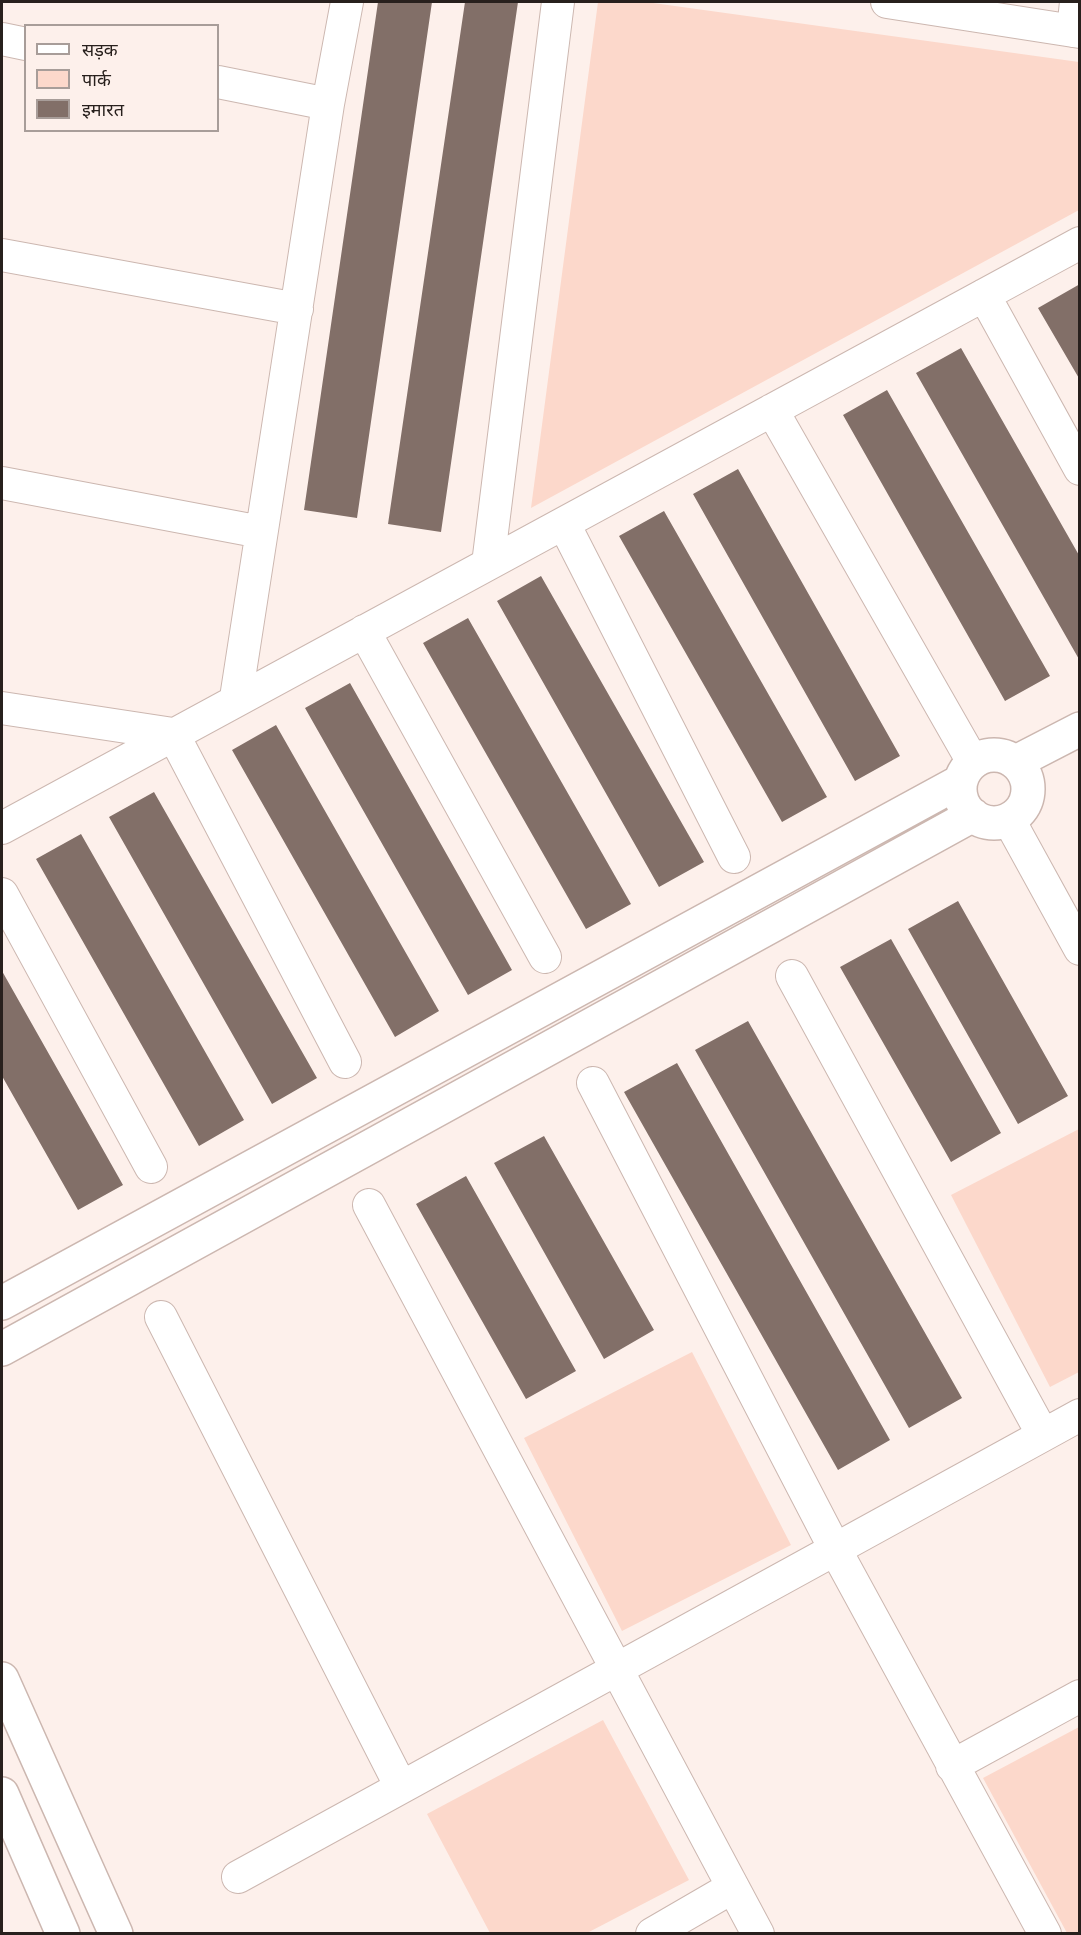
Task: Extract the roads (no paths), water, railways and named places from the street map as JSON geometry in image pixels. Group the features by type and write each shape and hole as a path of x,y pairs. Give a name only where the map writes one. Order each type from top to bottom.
{"street":[{"path":"236,698 328,104 346,2"},
{"path":"488,564 558,2"},
{"path":"898,2 1076,21"},
{"path":"2,39 24,44"},
{"path":"219,82 328,104"},
{"path":"2,828 236,698 364,632 1080,243"},
{"path":"2,255 297,309"},
{"path":"984,295 1080,469"},
{"path":"2,1303 967,772 987,755 1003,755 1016,762 1025,773 1028,786 1027,799 1020,811 1009,820 997,823 984,821 973,815 965,806 960,794 967,772 772,410"},
{"path":"2,483 261,532"},
{"path":"564,524 734,857"},
{"path":"364,632 545,957"},
{"path":"2,708 173,734"},
{"path":"1016,762 1080,729"},
{"path":"173,734 345,1062"},
{"path":"2,1349 973,815"},
{"path":"1009,820 1080,950"},
{"path":"2,894 150,1167"},
{"path":"792,976 1043,1435"},
{"path":"593,1083 835,1549 1045,1934"},
{"path":"369,1205 758,1934"},
{"path":"161,1317 401,1787"},
{"path":"238,1877 1080,1415"},
{"path":"2,1679 116,1934"},
{"path":"952,1766 1080,1696"},
{"path":"2,1794 63,1934"},
{"path":"652,1934 733,1887"}]}
